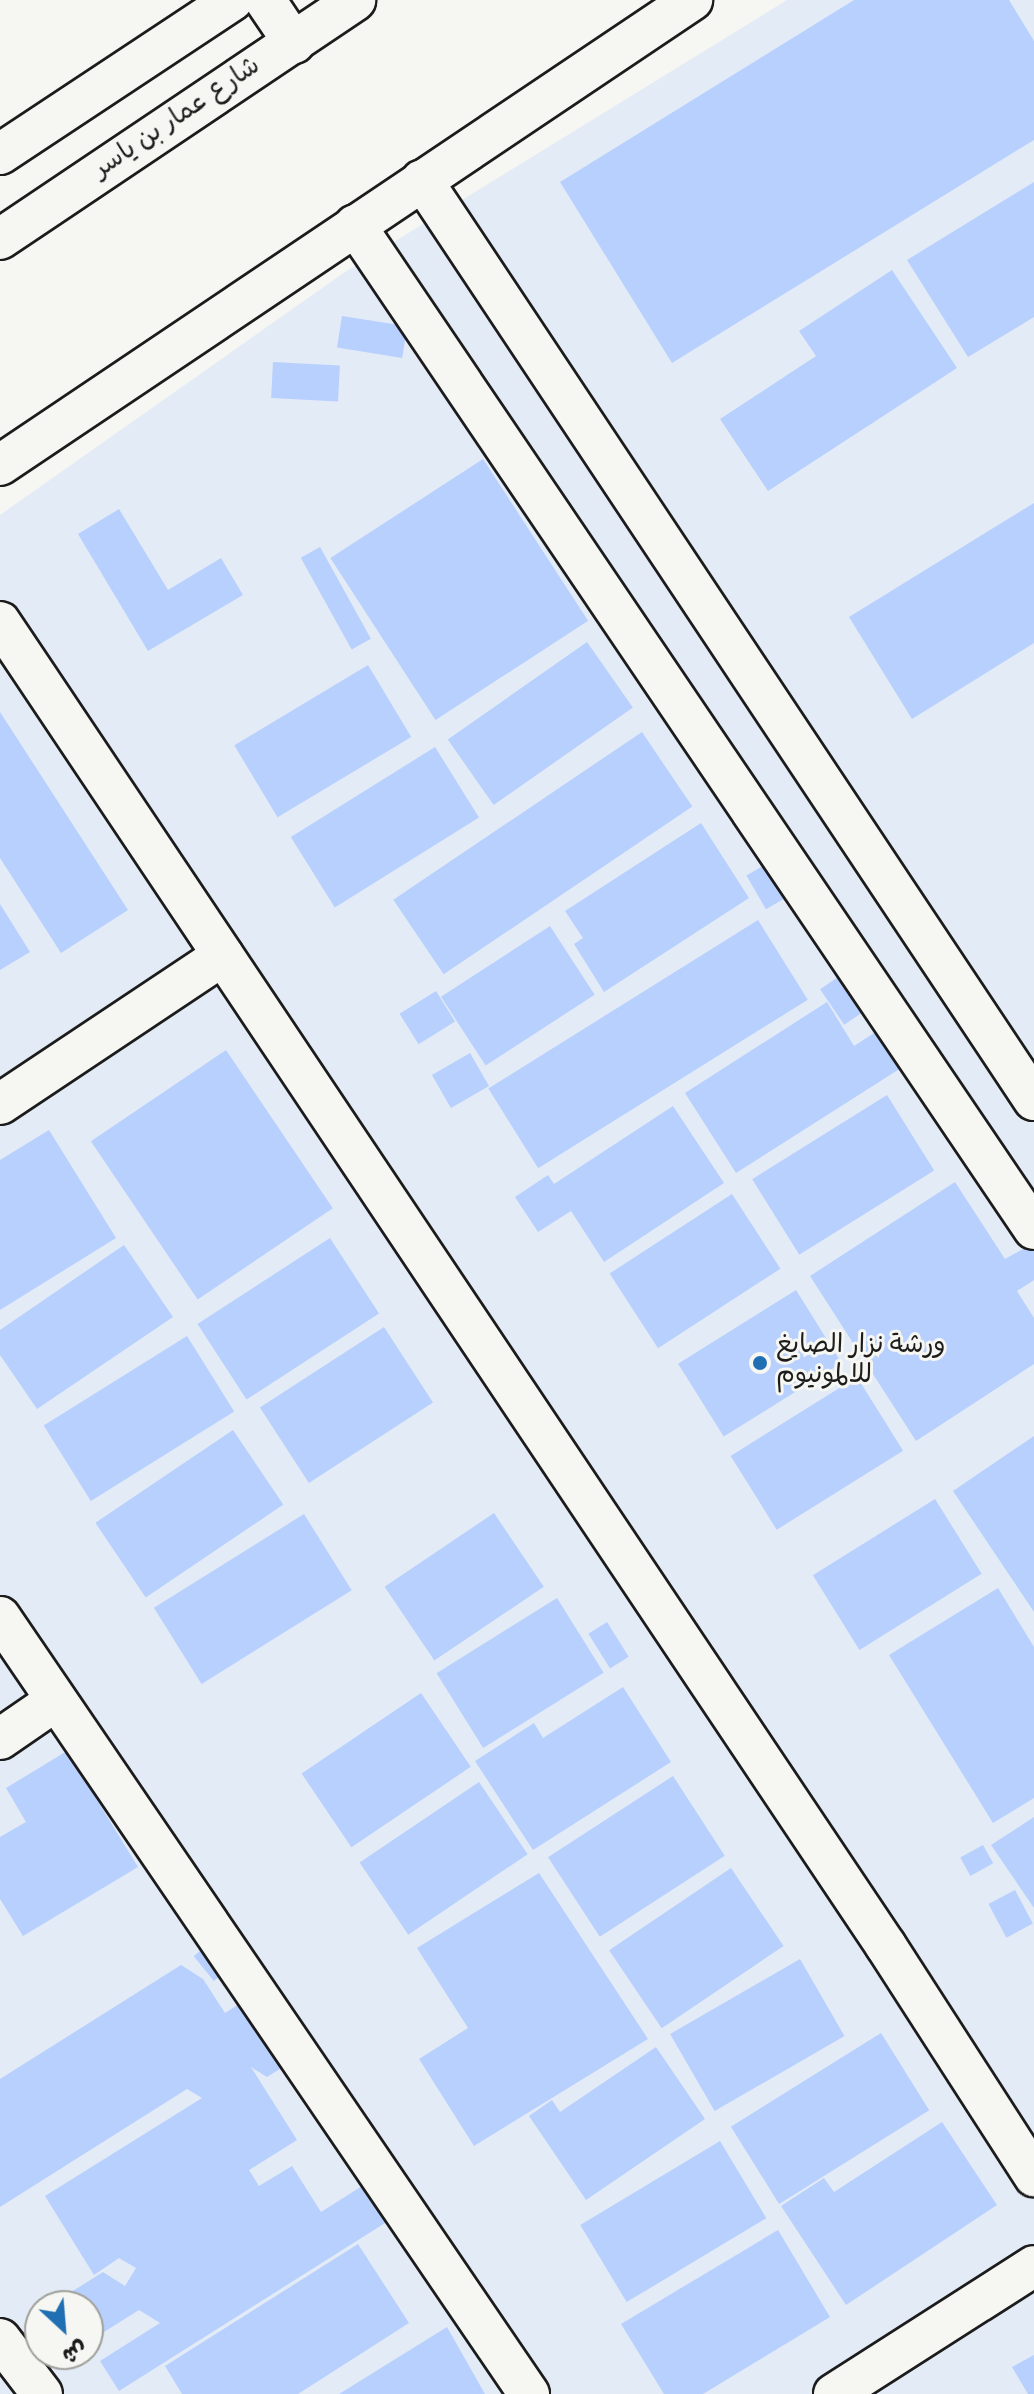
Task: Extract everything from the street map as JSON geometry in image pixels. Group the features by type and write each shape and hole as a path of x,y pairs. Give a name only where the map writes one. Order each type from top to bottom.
{"street":[{"path":"0,154 233,0"},
{"path":"265,0 294,43"},
{"path":"0,465 692,0"},
{"name":"شارع عمار بن ياسر","path":"0,239 294,43 344,3"},
{"path":"422,180 1022,1058 1034,1100"},
{"path":"355,225 1034,1229"},
{"path":"0,622 1034,2176"},
{"path":"0,1104 223,955"},
{"path":"0,1617 529,2394"},
{"path":"0,1739 55,1701"},
{"path":"834,2394 1034,2266"},
{"path":"0,2339 42,2394"}],"shaded area":[{"path":"787,0 1034,0 1034,2394 0,2394 0,515 345,272"}],"building":[{"path":"854,0 1009,0 1034,41 1034,140 672,363 560,182"},
{"path":"1034,182 1034,317 968,357 907,260"},
{"path":"892,270 957,368 768,491 720,419 816,356 799,331"},
{"path":"342,316 407,326 402,358 337,348"},
{"path":"273,362 340,366 338,401 271,398"},
{"path":"483,459 588,621 435,720 330,558"},
{"path":"1034,503 1034,643 912,719 849,617"},
{"path":"119,509 168,590 221,558 243,595 148,651 78,534"},
{"path":"320,547 371,639 352,650 301,558"},
{"path":"587,642 633,708 494,805 448,740"},
{"path":"368,665 411,737 278,817 234,745"},
{"path":"0,712 128,910 61,953 0,858"},
{"path":"642,732 692,807 444,974 393,900"},
{"path":"435,747 479,817 335,907 291,837"},
{"path":"701,823 749,898 604,992 574,944 583,938 565,911"},
{"path":"775,859 795,893 766,909 746,876"},
{"path":"0,904 30,952 0,970"},
{"path":"758,920 808,1000 538,1168 488,1089"},
{"path":"550,926 595,995 486,1066 441,997"},
{"path":"850,969 874,1005 844,1025 820,989"},
{"path":"436,991 455,1022 419,1044 400,1014"},
{"path":"827,1002 854,1046 888,1024 912,1061 736,1173 685,1093"},
{"path":"226,1050 333,1208 198,1299 91,1141"},
{"path":"470,1053 489,1086 451,1108 432,1075"},
{"path":"887,1095 934,1170 799,1255 752,1179"},
{"path":"673,1106 724,1183 604,1262 571,1211 538,1232 515,1197 548,1175 554,1184"},
{"path":"49,1130 116,1238 0,1310 0,1160"},
{"path":"955,1182 1005,1259 1034,1243 1034,1280 1017,1291 1034,1318 1034,1364 916,1441 810,1276"},
{"path":"732,1194 780,1269 658,1348 610,1274"},
{"path":"330,1238 379,1313 247,1400 197,1324"},
{"path":"124,1245 173,1317 37,1409 0,1355 0,1330"},
{"name":"ورشة نزار الصايغ للالمونيوم","path":"796,1290 842,1363 724,1437 678,1364"},
{"path":"384,1327 433,1402 309,1483 260,1408"},
{"path":"187,1336 234,1411 91,1501 44,1426"},
{"path":"857,1377 903,1451 777,1530 731,1456"},
{"path":"233,1430 283,1505 146,1597 95,1523"},
{"path":"1034,1436 1034,1612 953,1491"},
{"path":"935,1499 982,1574 860,1650 813,1575"},
{"path":"494,1513 544,1587 434,1661 385,1587"},
{"path":"304,1514 352,1590 202,1684 154,1608"},
{"path":"998,1588 1034,1647 1034,1798 993,1823 889,1655"},
{"path":"557,1598 604,1673 483,1748 437,1673"},
{"path":"607,1622 629,1657 610,1668 588,1634"},
{"path":"623,1687 671,1762 533,1850 475,1761 534,1723 543,1738"},
{"path":"421,1693 471,1767 351,1847 302,1774"},
{"path":"67,1751 138,1867 23,1936 0,1899 0,1837 26,1822 6,1788"},
{"path":"673,1776 725,1856 600,1937 548,1857"},
{"path":"479,1782 528,1854 408,1935 360,1863"},
{"path":"1034,1817 1034,1908 991,1845"},
{"path":"983,1845 993,1863 970,1876 960,1858"},
{"path":"731,1868 784,1946 662,2028 609,1950"},
{"path":"539,1873 648,2039 474,2146 419,2059 468,2028 417,1948"},
{"path":"1015,1890 1033,1924 1006,1938 989,1904"},
{"path":"210,1943 230,1968 214,1981 194,1956"},
{"path":"800,1959 844,2036 715,2111 670,2034"},
{"path":"181,1965 203,1979 225,2013 250,1997 291,2062 267,2077 251,2067 297,2140 249,2170 259,2186 292,2166 321,2212 370,2181 393,2218 119,2391 104,2367 104,2358 160,2323 139,2310 104,2332 104,2290 74,2290 103,2272 125,2286 136,2268 119,2258 94,2275 45,2196 202,2098 187,2089 0,2207 0,2079"},
{"path":"881,2033 929,2110 779,2204 731,2127"},
{"path":"656,2047 705,2119 586,2200 529,2116 552,2100 560,2112"},
{"path":"942,2122 997,2205 846,2305 781,2206 824,2178 834,2192"},
{"path":"720,2141 766,2218 627,2302 580,2225"},
{"path":"778,2230 830,2317 703,2394 664,2394 621,2324"},
{"path":"358,2244 409,2323 298,2394 182,2394 165,2366"},
{"path":"447,2327 485,2394 339,2394"},
{"path":"1034,2355 1034,2394 1028,2394 1012,2367"}],"place":[{"name":"ورشة نزار الصايغ للالمونيوم","path":"760,1363"}]}
